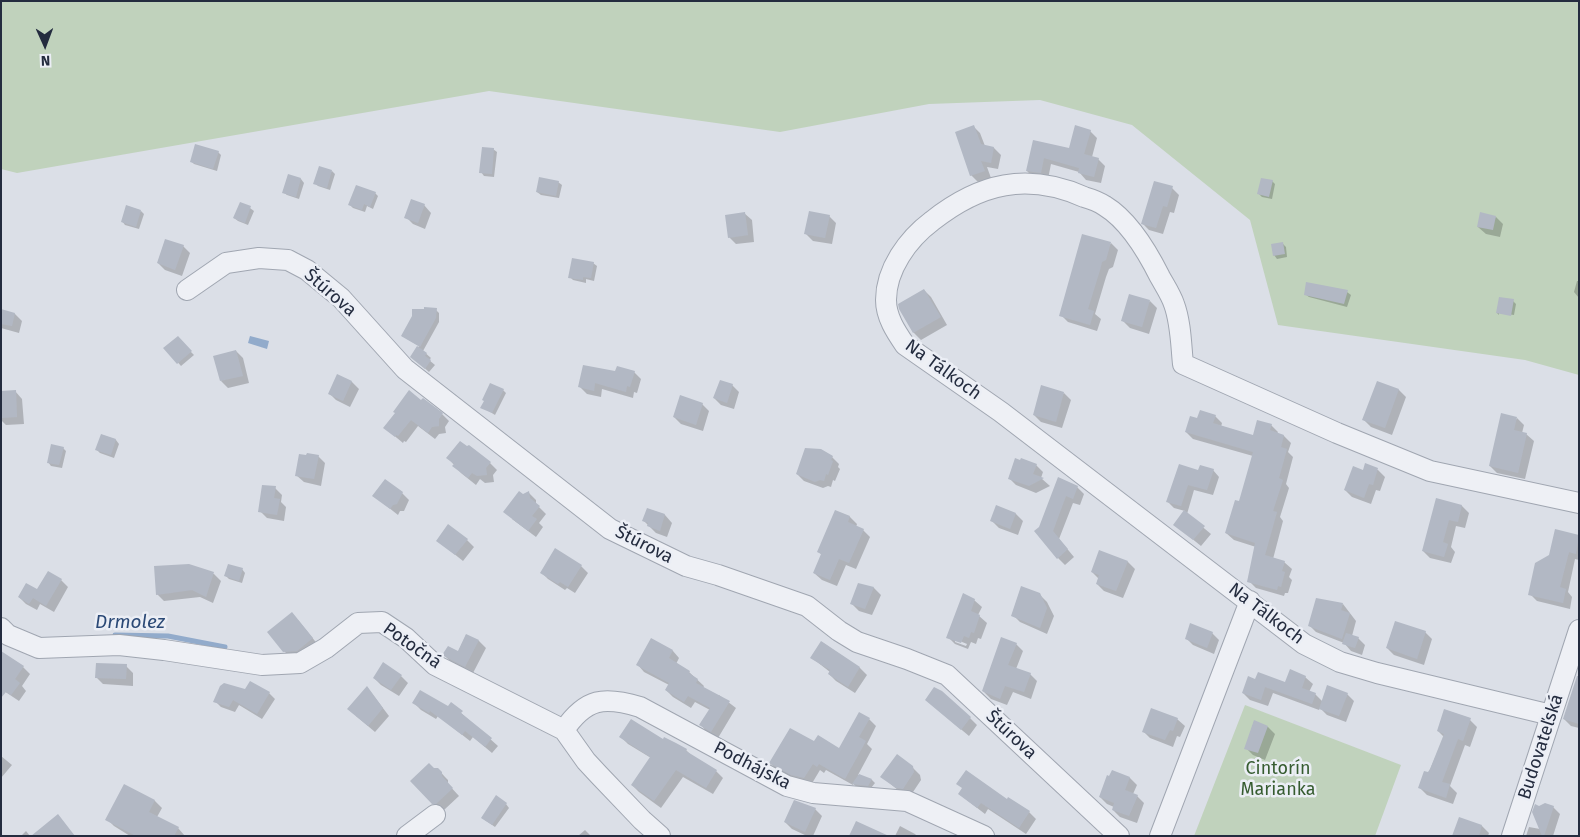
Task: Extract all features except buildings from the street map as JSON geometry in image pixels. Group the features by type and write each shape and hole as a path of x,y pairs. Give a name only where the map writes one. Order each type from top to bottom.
{"street":[{"name":"Na Tálkoch","path":"1551,715 1377,673 1340,662 1304,644 1002,412 905,345 894,329 888,313 886,300 897,258 920,229 960,200 987,189 1017,183 1047,184 1072,192 1106,206 1127,226 1147,251 1174,304 1179,325 1183,364 1337,433 1430,471 1579,503"},
{"name":"Štúrova","path":"187,290 226,263 259,258 288,260 306,270 341,298 405,369 610,529 686,566 807,606 857,642 947,675 1119,836"},
{"path":"1160,836 1250,601"},
{"name":"Potočná","path":"1,628 8,635 40,648 118,645 262,665 300,663 326,648 358,623 382,622 406,638 435,665 564,730 599,776 660,836"},
{"name":"Budovateľská","path":"1512,836 1579,630"},
{"name":"Podhájska","path":"564,730 575,715 589,704 609,700 640,706 787,786 813,793 908,802 984,836"},
{"path":"407,836 435,815"}],"green space":[{"path":"1,1 1579,1 1579,375 1525,360 1278,325 1250,220 1132,125 1040,100 929,104 780,132 489,91 17,173 1,169"},
{"name":"Cintorín Marianka","path":"1245,705 1401,765 1375,836 1194,836"}],"water":[{"path":"250,336 269,341 267,349 248,343"}],"waterway":[{"name":"Drmolez","path":"115,635 168,636 225,647"}]}
